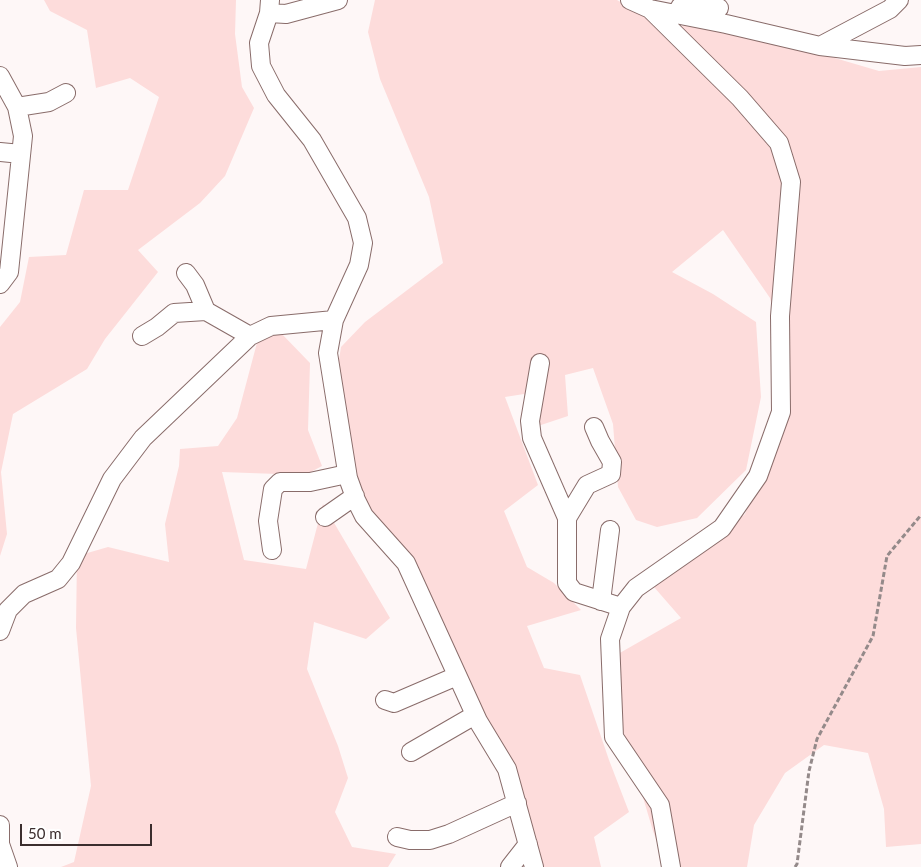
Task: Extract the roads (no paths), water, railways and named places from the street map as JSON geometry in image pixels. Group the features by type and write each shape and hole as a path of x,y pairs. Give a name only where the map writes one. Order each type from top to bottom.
{"street":[{"path":"305,0 275,9 259,43 261,66 276,95 312,140 357,218 363,243 359,265 334,320 328,353 347,474 354,496 364,516 406,563 475,715 507,769 534,867"},
{"path":"275,9 338,0"},
{"path":"630,0 650,9 726,24 820,46 905,56 921,55"},
{"path":"820,46 890,9 899,0"},
{"path":"668,13 684,6 719,8"},
{"path":"650,9 740,98 780,143 792,182 780,316 781,412 758,476 722,528 636,588 621,607 610,638 614,737 660,805 671,867"},
{"path":"0,76 17,107 23,136 9,272 0,284"},
{"path":"17,107 49,102 66,93"},
{"path":"0,152 21,154"},
{"path":"0,216 14,228"},
{"path":"186,273 195,285 206,312"},
{"path":"142,336 174,314 206,312 250,336"},
{"path":"0,632 8,610 24,594 58,579 71,563 112,479 143,438 250,336 272,326 334,320"},
{"path":"540,363 530,421 532,438 567,518 567,583 574,592 621,607"},
{"path":"567,518 587,485 611,474 612,462 594,427"},
{"path":"272,550 268,521 273,490 280,482 310,482 347,474"},
{"path":"325,517 354,496"},
{"path":"601,601 610,530"},
{"path":"385,700 394,703 457,676"},
{"path":"411,752 475,715"},
{"path":"397,837 410,840 430,840 449,834 516,803"},
{"path":"0,824 0,844 8,867"},
{"path":"510,867 528,844"}]}
